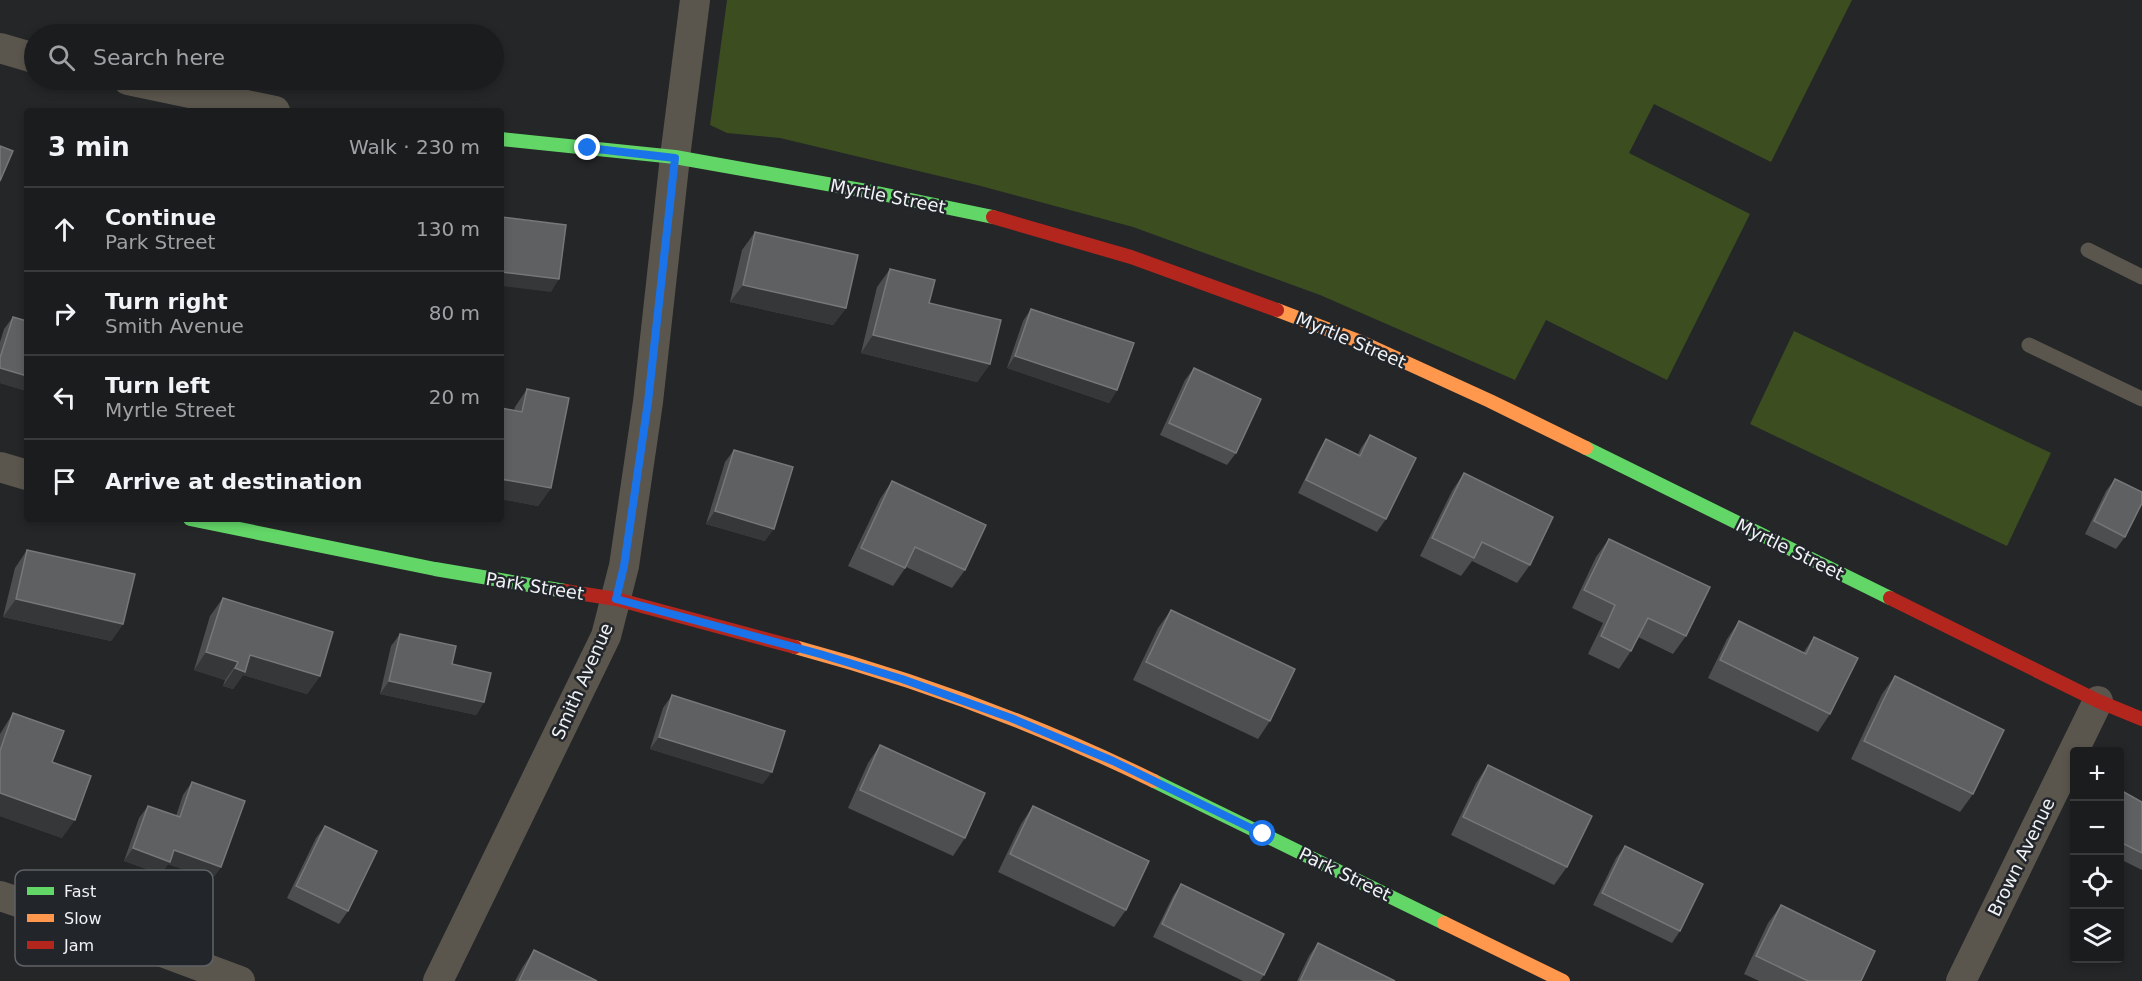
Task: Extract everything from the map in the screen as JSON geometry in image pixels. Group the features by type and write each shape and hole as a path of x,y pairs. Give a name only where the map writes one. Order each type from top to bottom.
{"street":[{"name":"Smith Avenue","path":"438,981 606,636 616,599 624,566 648,402 695,0"},
{"path":"0,48 24,55"},
{"path":"175,90 261,108"},
{"name":"Myrtle Street","path":"504,139 675,158 872,192 1010,221 1142,261 1361,342 1490,401 2098,701 2142,719"},
{"path":"0,468 24,474"},
{"name":"Park Street","path":"205,522 435,569 616,599 820,654 902,679 1067,741 1113,761 1563,981"},
{"name":"Brown Avenue","path":"1961,981 2098,701"},
{"path":"0,896 15,901"},
{"path":"200,966 240,981"}],"lane":[{"path":"2088,250 2142,277"},
{"path":"2029,345 2142,399"}],"green space":[{"path":"727,0 1852,0 1771,162 1654,104 1629,153 1750,214 1667,380 1546,320 1515,380 1320,295 1133,227 977,185 780,138 727,133 710,125"},
{"path":"1794,331 2051,453 2007,546 1750,424"}],"building":[{"path":"0,146 13,151 0,181"},
{"path":"504,217 566,225 559,279 504,272"},
{"path":"755,232 858,255 846,308 743,285"},
{"path":"890,269 935,280 929,303 1001,320 990,364 873,335"},
{"path":"1031,309 1134,343 1117,390 1015,356"},
{"path":"13,317 24,320 24,375 0,368 0,358"},
{"path":"1194,368 1261,399 1236,453 1169,423"},
{"path":"527,389 569,398 551,488 504,480 504,409 522,412"},
{"path":"1370,435 1416,458 1386,519 1306,480 1326,439 1360,456"},
{"path":"734,450 793,467 774,529 715,511"},
{"path":"1464,473 1553,517 1530,565 1482,542 1474,558 1432,538"},
{"path":"2115,479 2142,492 2142,503 2125,537 2094,521"},
{"path":"892,481 986,525 965,570 915,547 905,568 861,548"},
{"path":"1609,539 1710,587 1686,636 1648,618 1631,651 1601,636 1615,605 1584,590"},
{"path":"27,550 135,574 123,624 16,599"},
{"path":"223,598 333,632 320,676 250,655 245,672 235,668 238,662 206,652"},
{"path":"1171,610 1295,669 1270,721 1146,662"},
{"path":"1739,621 1806,654 1814,637 1858,658 1830,714 1720,660"},
{"path":"400,634 456,646 452,664 491,673 484,702 389,681"},
{"path":"1895,676 2004,730 1973,794 1864,741"},
{"path":"672,695 785,731 772,772 659,737"},
{"path":"13,713 64,731 52,762 91,776 75,820 0,793 0,751"},
{"path":"880,745 985,793 965,838 860,790"},
{"path":"1488,765 1592,816 1567,867 1463,817"},
{"path":"192,782 245,801 221,867 174,850 170,862 133,848 148,806 180,817"},
{"path":"2124,792 2142,802 2142,853 2124,844"},
{"path":"1033,806 1149,861 1126,910 1010,854"},
{"path":"325,826 377,851 348,911 296,886"},
{"path":"1625,846 1703,884 1680,931 1602,893"},
{"path":"1181,884 1284,934 1264,975 1162,924"},
{"path":"1781,905 1875,951 1861,981 1808,981 1756,956"},
{"path":"1318,943 1395,981 1300,981"},
{"path":"534,950 597,981 519,981"}],"traffic: fast":[{"path":"504,139 675,157 872,192 993,217"},
{"path":"1586,448 1890,598"},
{"path":"205,522 435,569 565,591"},
{"path":"1154,781 1444,923"}],"traffic: slow":[{"path":"1277,310 1361,342 1586,448"},
{"path":"795,647 887,674 978,705 1067,741 1154,781"},
{"path":"1444,923 1563,981"}],"traffic: jam":[{"path":"993,217 1131,257 1277,310"},
{"path":"565,591 616,599 795,647"},
{"path":"1890,598 2098,701 2142,719"}],"route":[{"path":"588,148 675,158 648,402 624,566 616,599 820,654 902,679 1011,718 1113,761 1263,834"}]}
